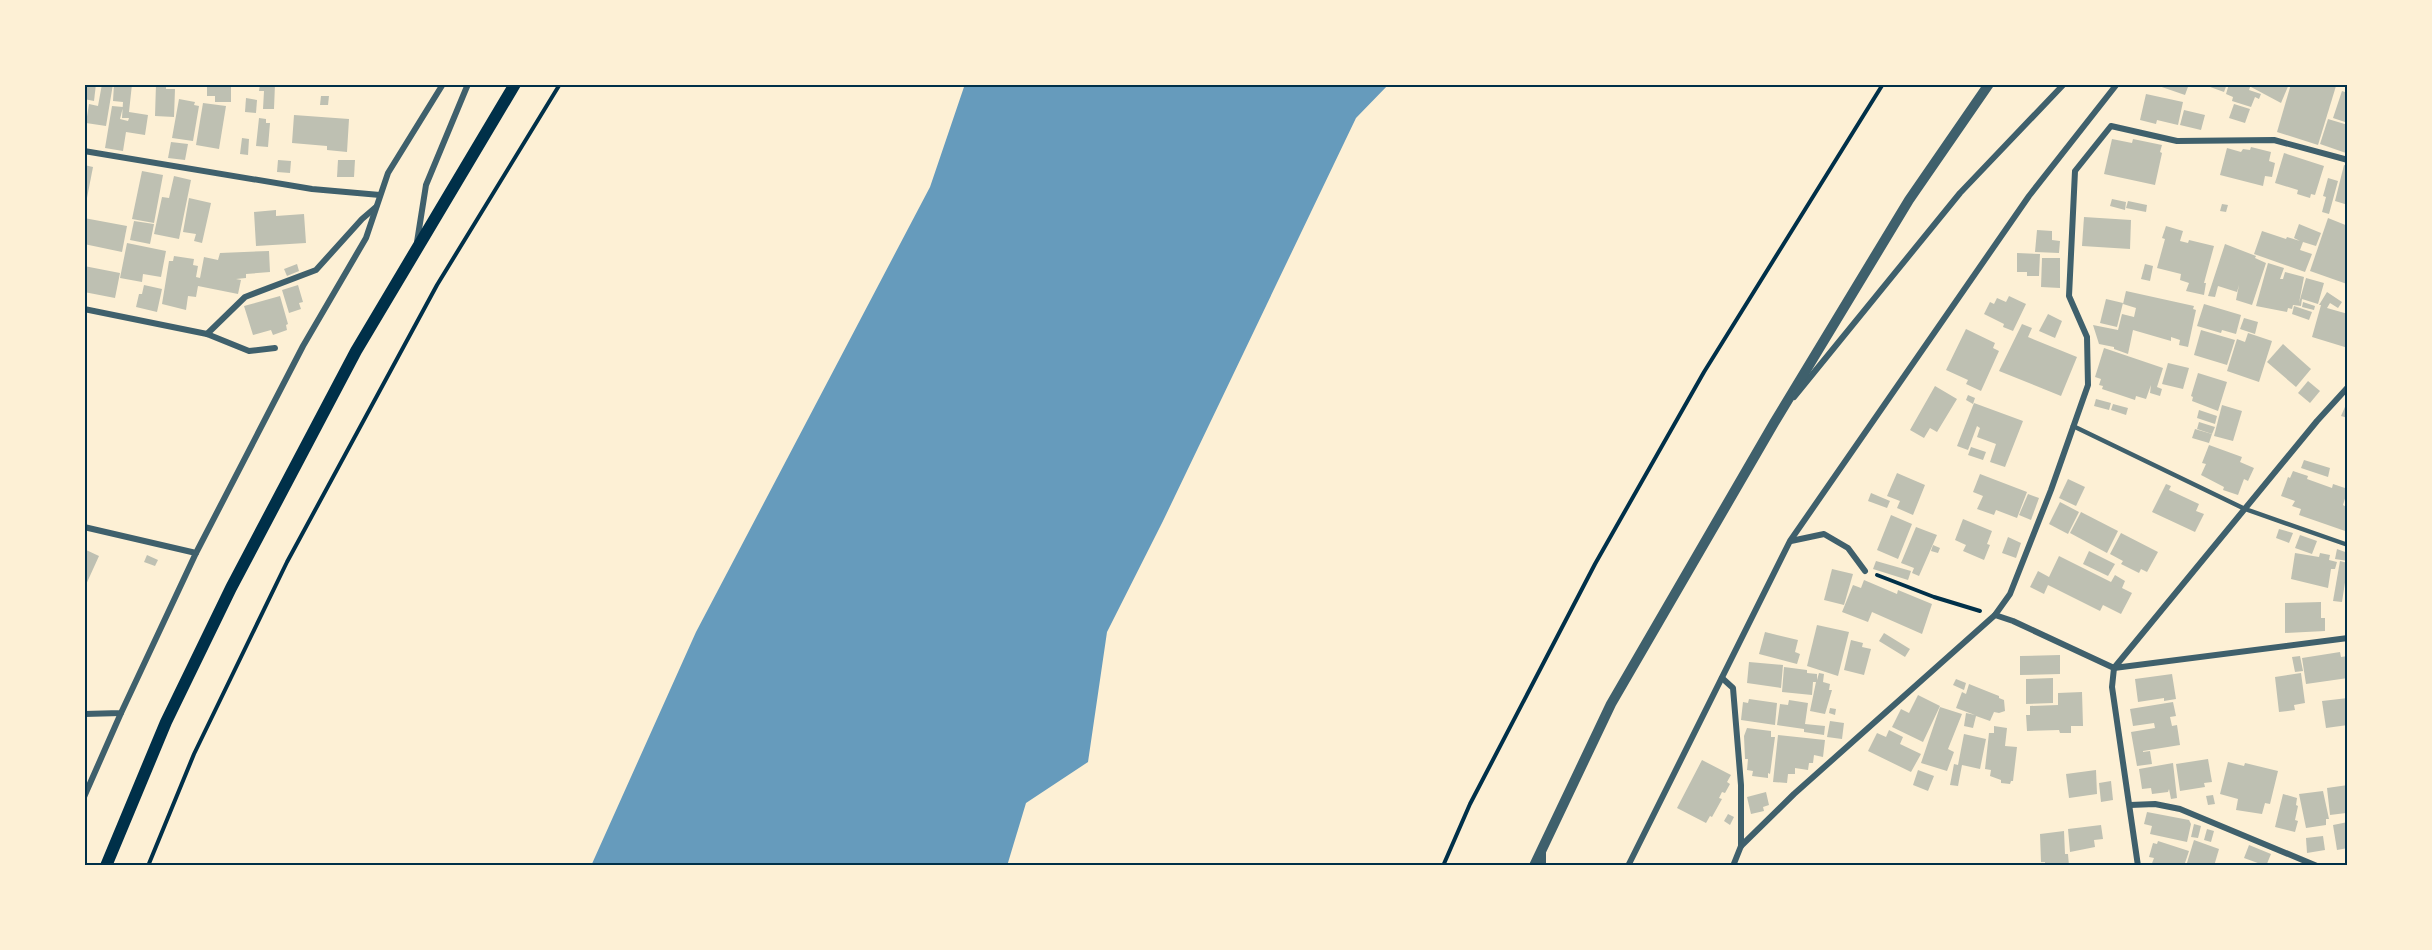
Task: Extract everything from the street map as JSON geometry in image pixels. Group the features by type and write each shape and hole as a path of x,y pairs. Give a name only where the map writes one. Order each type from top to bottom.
{"main road":[{"path":"106,866 166,722 231,588 356,351 515,84"}],"street":[{"path":"84,797 196,553 303,346 366,238 388,173 443,84"},
{"path":"416,248 426,185 468,84"},
{"path":"1534,866 1611,704 1774,423 1909,200 1989,84"},
{"path":"1774,423 1960,193 2064,84"},
{"path":"1628,866 1790,541 2029,196 2117,84"},
{"path":"1741,846 1794,794 1995,615 2010,594 2051,490 2088,385 2087,337 2069,296 2075,171 2111,126 2177,141 2274,140 2348,160"},
{"path":"84,151 312,189 380,195"},
{"path":"207,334 245,297 316,270 362,219 377,207"},
{"path":"84,309 207,334 249,351 275,348"},
{"path":"2138,866 2112,687 2114,668 2348,387"},
{"path":"84,527 196,553"},
{"path":"1790,541 1824,534 1848,548 1865,571"},
{"path":"1995,615 2013,621 2114,668 2348,638"},
{"path":"1722,678 1732,687 1741,785 1741,846 1733,866"},
{"path":"84,714 121,713"},
{"path":"2130,805 2155,804 2180,809 2317,866"},
{"path":"1543,845 1543,866"}],"lane":[{"path":"2073,426 2245,509 2348,545"}],"path":[{"path":"148,866 194,754 287,562 437,285 560,84"},
{"path":"1443,866 1470,804 1601,554 1704,372 1883,84"},
{"path":"1865,571 1934,597 1995,615"}],"water":[{"path":"965,84 1389,84 1356,118 1163,521 1107,632 1088,762 1026,803 1007,866 591,866 696,632 930,187"}],"building":[{"path":"84,84 96,84 94,101 84,99"},
{"path":"102,84 113,84 106,126 86,123 89,104 98,106"},
{"path":"114,84 132,84 129,112 148,115 145,135 126,132 123,151 105,148 112,106 123,107 123,102 113,101","holes":["123,109 122,118 129,118 128,121 120,119"]},
{"path":"156,84 182,84 182,86 166,86 166,89 175,89 174,117 155,116"},
{"path":"215,84 231,84 231,102 215,102 215,96 207,96 207,87 215,87"},
{"path":"260,84 275,84 274,109 263,109 264,91 259,91"},
{"path":"2153,84 2189,84 2185,95"},
{"path":"2202,84 2227,84 2224,92"},
{"path":"2229,84 2251,84 2249,90 2261,94 2259,99 2255,97 2251,107 2232,101 2233,97 2226,94"},
{"path":"2253,84 2289,84 2281,103 2251,87"},
{"path":"2291,84 2336,86 2318,145 2277,132"},
{"path":"2342,91 2348,93 2348,123 2333,118"},
{"path":"2146,94 2183,102 2178,125 2157,120 2156,124 2140,120"},
{"path":"321,96 329,96 328,105 320,105"},
{"path":"246,98 257,100 256,113 245,112"},
{"path":"179,99 195,102 194,105 199,106 193,141 172,138"},
{"path":"203,103 226,106 219,149 196,145"},
{"path":"2234,104 2250,109 2245,123 2229,118"},
{"path":"2184,110 2205,115 2201,130 2180,125"},
{"path":"294,115 349,119 347,152 327,150 327,146 292,143"},
{"path":"259,118 266,119 266,123 270,123 268,147 256,146"},
{"path":"2328,119 2348,125 2346,153 2320,144"},
{"path":"242,138 249,139 248,155 240,154"},
{"path":"2112,139 2132,143 2133,139 2162,145 2155,185 2104,174"},
{"path":"171,142 188,144 185,160 168,158"},
{"path":"2251,147 2271,152 2269,161 2275,163 2272,177 2265,176 2263,186 2220,175 2227,148 2241,152 2243,149 2250,150"},
{"path":"2284,153 2324,166 2315,195 2311,194 2310,198 2297,194 2298,190 2275,183"},
{"path":"278,160 291,161 290,173 277,172"},
{"path":"338,160 355,160 354,177 337,177"},
{"path":"84,165 93,167 86,203 84,203"},
{"path":"2344,165 2348,166 2348,205 2335,201"},
{"path":"142,171 163,175 154,223 132,219"},
{"path":"174,176 191,180 179,239 154,234 162,197 169,198"},
{"path":"2328,178 2338,181 2329,214 2322,212"},
{"path":"189,198 211,203 202,243 194,241 196,234 183,232"},
{"path":"2112,199 2126,202 2125,210 2110,206"},
{"path":"2128,201 2147,205 2146,212 2126,208"},
{"path":"2222,204 2228,205 2226,212 2220,211"},
{"path":"276,210 276,216 304,214 306,243 256,246 254,212"},
{"path":"2084,217 2131,220 2130,249 2082,246"},
{"path":"84,218 127,226 122,252 84,244"},
{"path":"2328,218 2348,226 2347,284 2310,271"},
{"path":"134,221 154,224 150,244 130,240"},
{"path":"2299,224 2321,233 2316,246 2303,242 2300,250 2312,254 2305,272 2254,254 2262,231 2300,241 2294,238"},
{"path":"2166,226 2183,231 2180,241 2188,243 2189,240 2214,246 2204,283 2206,283 2204,295 2186,291 2189,283 2180,280 2181,274 2157,268"},
{"path":"2037,230 2052,231 2052,240 2060,241 2059,253 2035,252"},
{"path":"127,243 166,251 161,277 143,274 142,282 120,278"},
{"path":"2225,244 2256,256 2255,258 2266,263 2252,305 2236,300 2239,285 2237,292 2218,286 2215,297 2208,296"},
{"path":"269,251 270,272 246,274 246,278 236,279 241,280 238,294 198,286 196,297 188,296 186,310 162,304 169,261 173,261 174,256 194,259 193,265 198,266 196,277 200,278 204,257 218,260 220,253"},
{"path":"2017,253 2040,254 2039,276 2027,276 2027,272 2017,272"},
{"path":"2042,258 2060,258 2060,288 2041,287"},
{"path":"2268,263 2284,268 2280,279 2283,279 2285,272 2304,277 2299,303 2306,278 2324,283 2318,304 2302,299 2301,306 2293,305 2292,309 2288,308 2287,312 2256,306"},
{"path":"297,264 299,271 287,276 284,269"},
{"path":"2145,264 2153,266 2150,281 2141,279"},
{"path":"84,266 120,273 115,298 84,292"},
{"path":"144,285 162,289 157,312 136,307"},
{"path":"298,285 303,302 299,303 301,309 289,313 282,290"},
{"path":"2126,291 2194,306 2193,309 2196,310 2188,347 2179,345 2180,340 2171,337 2171,341 2133,330 2128,354 2114,347 2099,344 2093,325 2118,330 2122,314 2134,317 2136,308 2123,304"},
{"path":"2327,292 2342,302 2338,308 2330,303 2327,308 2348,314 2348,348 2312,337 2321,305 2319,305"},
{"path":"280,296 288,324 286,325 287,330 273,335 271,330 253,335 244,306"},
{"path":"2009,296 2026,304 2013,331 1984,314 1990,302 1994,304 1997,298 2006,302"},
{"path":"2106,299 2123,303 2117,327 2100,323"},
{"path":"2303,302 2315,306 2314,310 2302,307"},
{"path":"2204,304 2241,315 2236,334 2222,330 2221,333 2197,326"},
{"path":"2294,306 2312,312 2309,320 2292,314"},
{"path":"2048,314 2062,321 2055,338 2039,331"},
{"path":"2244,318 2258,322 2255,334 2240,329"},
{"path":"2022,324 2032,328 2028,337 2077,357 2061,396 1999,371"},
{"path":"1966,329 1995,343 1993,348 1999,351 1981,391 1966,384 1968,380 1946,370"},
{"path":"2201,330 2235,340 2227,365 2194,355"},
{"path":"2248,333 2272,341 2259,382 2227,371 2237,339 2245,342"},
{"path":"2283,344 2311,369 2296,387 2267,362"},
{"path":"2104,348 2163,368 2157,387 2162,389 2160,396 2150,393 2151,385 2146,399 2136,396 2135,400 2102,389 2103,386 2099,385 2101,379 2095,377"},
{"path":"2168,363 2189,368 2183,389 2162,384"},
{"path":"2198,373 2227,382 2218,411 2192,401 2191,396"},
{"path":"2308,381 2320,391 2310,403 2298,393"},
{"path":"1935,386 1957,399 1937,432 1930,428 1924,438 1910,430"},
{"path":"1968,395 1975,398 1973,404 1966,400"},
{"path":"2096,399 2111,403 2109,410 2094,406"},
{"path":"2348,400 2348,418 2341,416"},
{"path":"1974,403 2023,421 2005,467 1990,462 1996,444 1977,437 1980,428 1977,426 1968,450 1957,446"},
{"path":"2113,404 2128,408 2126,415 2111,410"},
{"path":"2222,405 2242,411 2233,441 2214,436"},
{"path":"2199,410 2217,416 2215,424 2197,418"},
{"path":"2199,422 2215,427 2212,434 2197,429"},
{"path":"2195,429 2212,434 2209,443 2192,438"},
{"path":"2209,445 2242,457 2240,462 2254,468 2248,481 2244,479 2238,495 2223,490 2224,487 2201,475 2206,464 2202,463"},
{"path":"1971,447 1986,452 1983,460 1968,455"},
{"path":"2304,460 2330,468 2328,477 2301,468"},
{"path":"2293,471 2332,488 2333,484 2348,489 2343,505 2348,508 2348,532 2299,515 2301,509 2292,506 2295,501 2281,496 2288,477 2290,478"},
{"path":"1897,473 1925,485 1913,515 1897,508 1900,501 1887,496"},
{"path":"1980,474 2027,492 2017,518 1996,510 1994,515 1977,509 1983,496 1973,492"},
{"path":"2068,479 2085,487 2076,506 2059,498"},
{"path":"2166,484 2171,486 2169,490 2199,504 2196,511 2204,514 2195,532 2152,512"},
{"path":"1871,493 1890,501 1887,508 1868,501"},
{"path":"2028,494 2039,498 2031,520 2019,515"},
{"path":"2060,502 2079,512 2068,534 2049,524"},
{"path":"2081,512 2118,531 2107,553 2070,533"},
{"path":"1891,515 1912,524 1898,559 1877,550"},
{"path":"1963,519 1992,531 1984,560 1963,551 1966,545 1955,540"},
{"path":"1916,527 1937,535 1919,576 1912,573 1914,568 1901,563"},
{"path":"2279,529 2293,533 2289,543 2276,538"},
{"path":"2121,533 2158,552 2147,572 2141,569 2139,573 2121,564 2123,561 2110,554"},
{"path":"2300,535 2317,541 2312,554 2295,548"},
{"path":"2008,537 2021,543 2016,558 2002,553"},
{"path":"1933,545 1940,548 1938,553 1931,551"},
{"path":"84,549 99,556 84,589"},
{"path":"2337,549 2348,553 2348,561 2335,559"},
{"path":"2089,551 2115,564 2108,576 2083,564"},
{"path":"2295,553 2319,557 2320,553 2330,555 2329,560 2337,562 2335,569 2331,569 2328,588 2291,579"},
{"path":"147,555 158,560 155,566 144,562"},
{"path":"2059,556 2111,582 2115,575 2125,581 2122,588 2132,593 2121,614 2103,605 2100,611 2048,585 2044,594 2030,587 2038,571 2049,577"},
{"path":"1876,561 1911,571 1908,580 1873,569"},
{"path":"2340,561 2348,563 2342,602 2333,601"},
{"path":"1832,569 1853,574 1844,605 1824,600"},
{"path":"1864,580 1897,594 1898,590 1932,604 1922,634 1872,612 1868,622 1842,612 1853,585 1861,588"},
{"path":"2321,602 2321,618 2325,618 2325,631 2285,633 2285,603"},
{"path":"1817,625 1849,632 1838,676 1807,666"},
{"path":"1765,632 1798,640 1795,652 1800,654 1797,664 1759,654"},
{"path":"1884,633 1910,649 1905,657 1879,641"},
{"path":"1851,640 1863,643 1862,647 1871,649 1864,675 1844,670"},
{"path":"2340,652 2341,657 2348,656 2348,678 2306,684 2302,658"},
{"path":"2060,655 2060,674 2020,675 2020,656"},
{"path":"2300,656 2303,671 2295,672 2292,657"},
{"path":"1749,662 1783,665 1781,688 1747,683"},
{"path":"1784,667 1807,670 1807,673 1817,674 1817,680 1819,673 1824,674 1823,682 1830,684 1829,690 1832,690 1825,714 1810,711 1816,682 1813,682 1812,695 1782,692"},
{"path":"2301,673 2305,703 2294,705 2295,710 2279,712 2275,677"},
{"path":"2172,674 2176,699 2164,701 2164,698 2138,702 2135,679"},
{"path":"2053,678 2053,703 2026,704 2026,679"},
{"path":"1956,679 1966,683 1964,690 1953,685"},
{"path":"1969,684 1999,696 2004,700 2005,711 1994,712 1990,721 1976,716 1973,728 1964,726 1966,713 1975,715 1956,708 1962,692 1966,694"},
{"path":"2082,692 2083,726 2071,726 2071,733 2060,733 2059,730 2027,731 2026,715 2030,715 2030,706 2058,705 2058,693"},
{"path":"1918,695 1940,706 1923,742 1892,727 1901,709 1909,713"},
{"path":"2348,698 2348,725 2326,728 2322,701"},
{"path":"1749,699 1777,703 1775,725 1741,720 1743,702 1748,703"},
{"path":"1789,700 1808,703 1805,724 1825,726 1824,735 1777,725 1780,704 1788,705"},
{"path":"2173,702 2176,716 2170,717 2172,726 2177,725 2180,745 2143,751 2150,751 2152,764 2137,766 2131,732 2155,728 2154,723 2133,726 2130,709"},
{"path":"1940,707 1962,714 1948,749 1954,752 1947,771 1921,763"},
{"path":"1830,708 1836,709 1835,715 1829,713"},
{"path":"1830,721 1844,723 1842,739 1827,737"},
{"path":"1994,726 2007,728 2005,746 2017,747 2013,781 2010,784 2001,783 2001,780 1990,776 1991,770 1985,769 1989,733 1994,733"},
{"path":"1747,728 1771,731 1771,737 1775,737 1768,778 1752,776 1753,771 1747,770 1748,759 1745,759 1744,736"},
{"path":"1889,730 1903,737 1900,744 1921,754 1911,772 1868,751 1877,733 1886,737"},
{"path":"1964,734 1986,739 1980,769 1962,765 1958,786 1950,785 1954,764 1958,765"},
{"path":"1778,735 1825,740 1823,757 1814,755 1813,763 1809,763 1808,770 1795,768 1795,774 1788,774 1787,783 1773,782"},
{"path":"2208,759 2212,782 2204,783 2205,787 2180,791 2176,764"},
{"path":"1702,760 1731,775 1727,782 1730,784 1725,793 1722,792 1719,798 1722,799 1706,823 1677,808"},
{"path":"2228,762 2244,766 2245,763 2278,771 2270,804 2265,803 2262,814 2236,810 2238,799 2220,794"},
{"path":"2173,763 2177,798 2171,799 2169,789 2168,792 2152,794 2151,788 2142,789 2139,769"},
{"path":"1918,770 1934,776 1928,791 1913,785"},
{"path":"2096,770 2097,794 2069,798 2066,774"},
{"path":"2111,781 2113,800 2101,802 2099,783"},
{"path":"2348,785 2348,810 2345,810 2346,813 2330,815 2327,788"},
{"path":"2323,791 2329,819 2326,819 2326,825 2306,828 2299,794"},
{"path":"1766,792 1769,805 1763,807 1764,811 1751,814 1747,797"},
{"path":"2283,794 2297,798 2295,820 2298,821 2295,832 2275,827"},
{"path":"2213,795 2215,804 2208,805 2206,796"},
{"path":"2147,812 2189,820 2191,824 2187,842 2150,834 2152,826 2144,824"},
{"path":"1728,814 1734,817 1730,825 1724,821"},
{"path":"2348,822 2348,848 2337,850 2333,825"},
{"path":"2194,824 2201,826 2198,838 2191,837"},
{"path":"2101,825 2103,839 2094,840 2095,847 2070,852 2068,829"},
{"path":"2207,829 2214,831 2211,842 2204,840"},
{"path":"2064,831 2065,854 2068,854 2069,866 2045,866 2045,862 2041,862 2040,834"},
{"path":"2323,836 2325,850 2307,853 2306,838"},
{"path":"2194,840 2219,849 2214,866 2186,866"},
{"path":"2158,841 2189,851 2184,866 2151,866 2154,858 2149,857 2153,843 2157,844"},
{"path":"2249,845 2271,854 2266,866 2244,858"}]}
